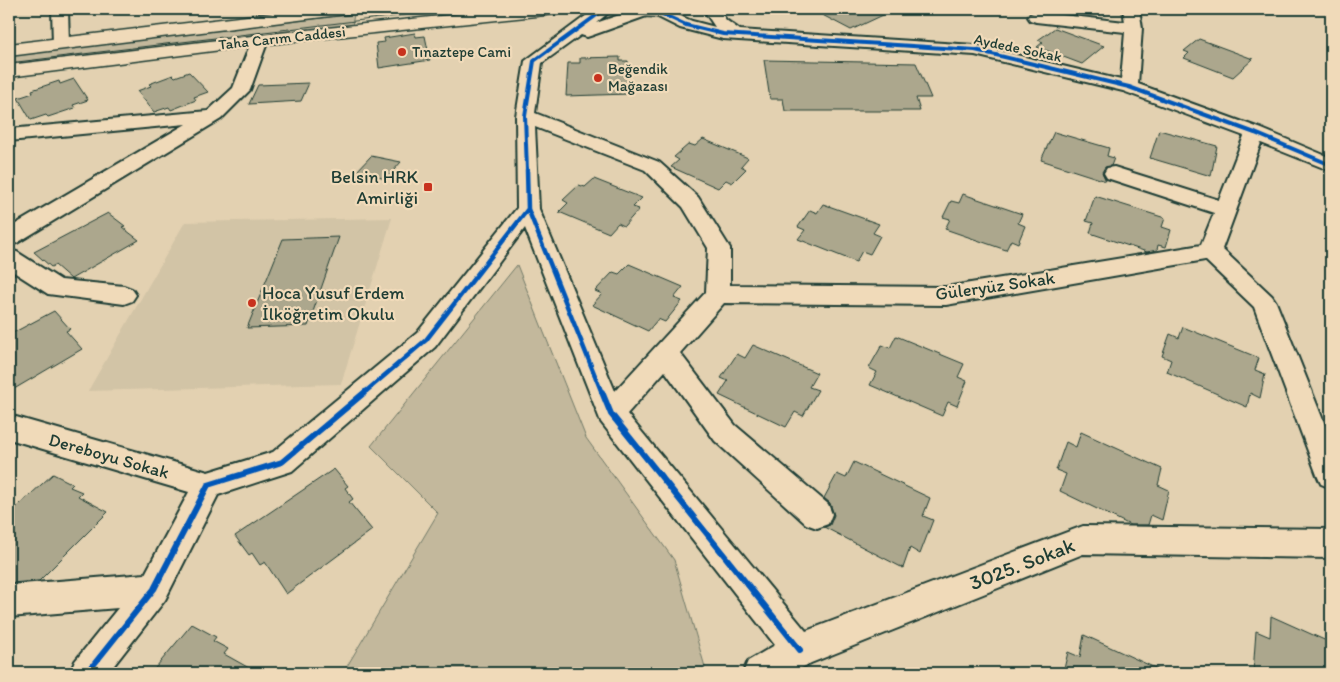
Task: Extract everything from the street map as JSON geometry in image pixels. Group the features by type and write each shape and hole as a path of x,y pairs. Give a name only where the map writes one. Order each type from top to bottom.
{"main road":[{"name":"Taha Carım Caddesi","path":"9,50 346,9"},
{"name":"Taha Carım Caddesi","path":"9,71 260,40 555,9"},
{"path":"629,9 652,12 683,9"}],"street":[{"path":"60,9 61,44"},
{"path":"605,9 534,61 524,116 528,209 612,414 800,650"},
{"path":"711,9 720,22 736,35"},
{"path":"1129,86 1134,28 1131,9"},
{"path":"534,61 553,49 594,29 652,12"},
{"name":"Aydede Sokak","path":"652,12 698,29 736,35 916,44 975,50 1129,86 1255,132 1331,164"},
{"path":"1036,17 1134,28"},
{"path":"9,238 214,115 242,90 260,40"},
{"path":"9,135 214,115"},
{"path":"524,116 652,166 691,202 719,248 718,294 612,414"},
{"path":"1255,132 1210,252 1264,302 1331,475"},
{"path":"1114,173 1226,210"},
{"path":"87,673 154,590 208,485 282,462 426,340 528,209"},
{"name":"Güleryüz Sokak","path":"718,294 946,296 1210,252"},
{"path":"9,258 56,288 124,295"},
{"path":"666,353 725,433 817,514"},
{"name":"Dereboyu Sokak","path":"9,427 208,485"},
{"name":"3025. Sokak","path":"760,673 800,650 1083,540 1331,544"},
{"path":"9,601 154,590"}],"shaded area":[{"path":"354,14 352,26 9,66 9,56"},
{"name":"Hoca Yusuf Erdem İlköğretim Okulu","path":"392,218 341,384 88,391 185,222"},
{"path":"517,265 586,438 674,560 705,667 703,673 343,673 438,513 371,446"}],"building":[{"path":"811,9 896,9 851,30"},
{"path":"1055,28 1104,46 1082,64 1037,47 1043,42 1038,40"},
{"name":"Tınaztepe Cami","path":"415,33 416,37 425,36 430,60 379,68 376,43 385,42 384,38"},
{"path":"1199,39 1253,59 1233,77 1184,58 1189,53 1184,51"},
{"name":"Beğendik Mağazası","path":"620,57 620,61 628,61 629,94 566,96 568,63 580,63 580,58"},
{"path":"764,60 916,63 931,98 916,98 920,111 785,111 783,99 770,99"},
{"path":"189,72 208,92 194,97 196,100 171,110 169,107 154,112 137,91 151,86 149,84 173,75 175,77"},
{"path":"74,79 88,100 73,105 75,108 48,117 46,115 31,120 18,98 33,93 32,90 59,81 60,84"},
{"path":"309,83 301,101 249,104 258,85"},
{"path":"1159,130 1217,146 1211,176 1150,158"},
{"path":"1054,132 1109,148 1107,156 1114,158 1111,166 1105,167 1102,172 1106,181 1041,160"},
{"path":"703,139 748,158 741,166 746,169 732,183 726,180 718,188 671,167 679,160 674,157 689,144 695,146"},
{"path":"371,156 401,162 386,179 356,172"},
{"path":"594,179 642,198 633,207 639,209 624,226 618,223 609,233 559,212 568,203 563,200 579,185 585,187"},
{"path":"963,194 1022,214 1018,223 1025,226 1018,243 1011,240 1006,250 945,229 950,219 943,217 951,201 959,203"},
{"path":"1095,196 1165,218 1162,227 1171,230 1166,247 1158,245 1157,250 1147,252 1090,233 1093,223 1086,221"},
{"path":"823,204 879,224 873,233 880,236 870,254 862,251 856,262 798,239 805,230 798,227 810,210 817,213"},
{"path":"108,213 139,240 71,279 55,265 51,267 34,252"},
{"path":"339,237 308,326 247,328 283,239"},
{"path":"629,264 683,287 674,298 682,301 665,322 658,319 648,331 592,305 602,294 595,291 613,272 619,274"},
{"path":"54,311 70,329 66,331 82,349 9,392 9,335"},
{"path":"1183,327 1259,358 1255,370 1265,374 1260,398 1250,393 1247,407 1167,372 1171,360 1162,356 1170,334 1179,338"},
{"path":"896,336 964,364 958,377 967,381 957,406 948,402 942,416 870,385 877,372 869,368 882,345 890,348"},
{"path":"753,345 817,373 809,387 818,390 803,416 795,412 786,427 719,395 728,381 721,378 737,354 745,358"},
{"path":"1081,432 1162,469 1158,485 1169,490 1162,520 1151,515 1148,525 1130,525 1060,491 1066,474 1056,470 1066,442 1076,447"},
{"path":"854,462 930,498 923,516 933,520 920,554 910,548 903,568 824,527 830,525 834,515 830,503 824,498 837,474 846,478"},
{"path":"334,469 348,486 345,488 353,499 349,502 372,530 286,594 265,562 260,565 252,553 249,555 235,536"},
{"path":"53,474 73,484 70,487 82,492 78,496 108,512 39,581 9,583 9,514"},
{"path":"1271,616 1331,643 1331,673 1253,673 1256,631 1270,637"},
{"path":"192,624 216,637 213,641 228,649 224,654 258,673 151,673"},
{"path":"1084,635 1166,673 1063,673 1068,652 1080,657"}],"tram line":[{"path":"9,63 454,9"}],"cycle path":[{"path":"605,9 534,61 525,116 528,209 611,414 800,650"},
{"path":"658,12 686,25 723,34 975,50 1035,63 1129,87 1255,133 1331,165"},
{"path":"87,673 154,589 208,485 282,462 426,340 528,209"}],"place":[{"name":"Tınaztepe Cami","path":"402,52"},
{"name":"Beğendik Mağazası","path":"598,78"},
{"name":"Belsin HRK Amirliği","path":"428,187"},
{"name":"Hoca Yusuf Erdem İlköğretim Okulu","path":"252,303"}]}
